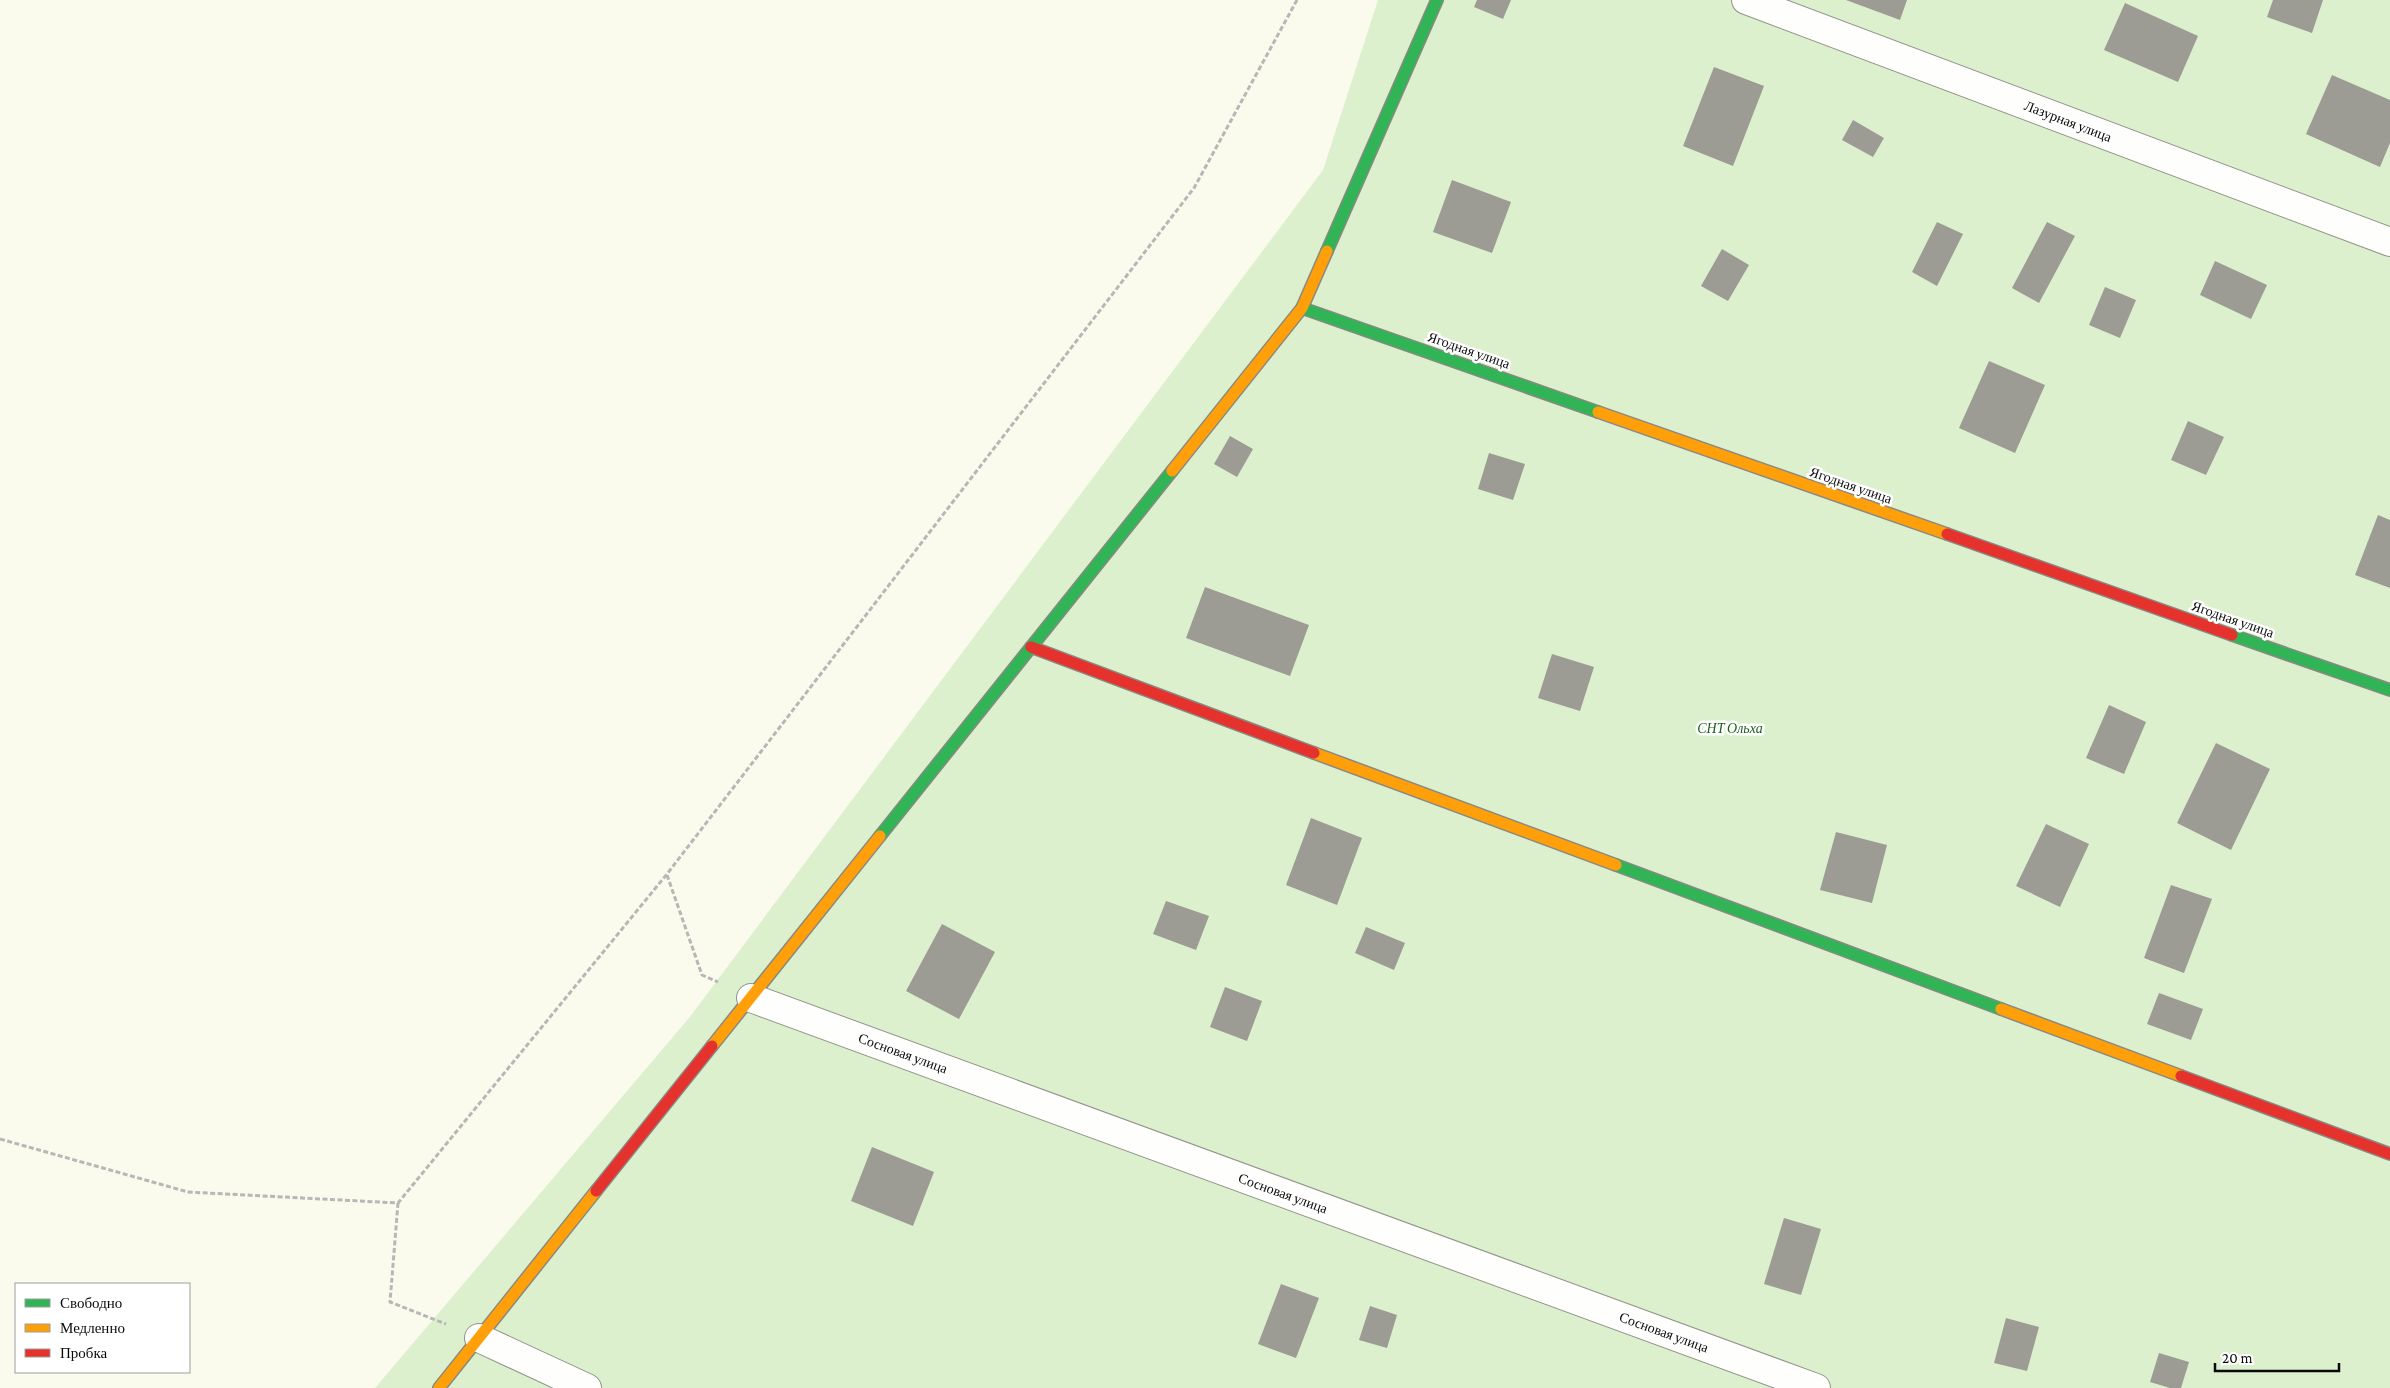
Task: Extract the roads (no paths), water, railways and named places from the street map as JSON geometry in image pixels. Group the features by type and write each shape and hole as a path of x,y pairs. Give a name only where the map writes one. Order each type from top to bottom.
{"street":[{"path":"439,1388 1302,308 1438,0"},
{"name":"Лазурная улица","path":"1746,0 2390,242"},
{"name":"Ягодная улица","path":"1302,308 2390,690"},
{"path":"1031,647 2390,1154"},
{"name":"Сосновая улица","path":"751,998 1816,1388"},
{"path":"479,1338 587,1388"}],"park label":[{"name":"СНТ Ольха","path":"1730,728"}]}
